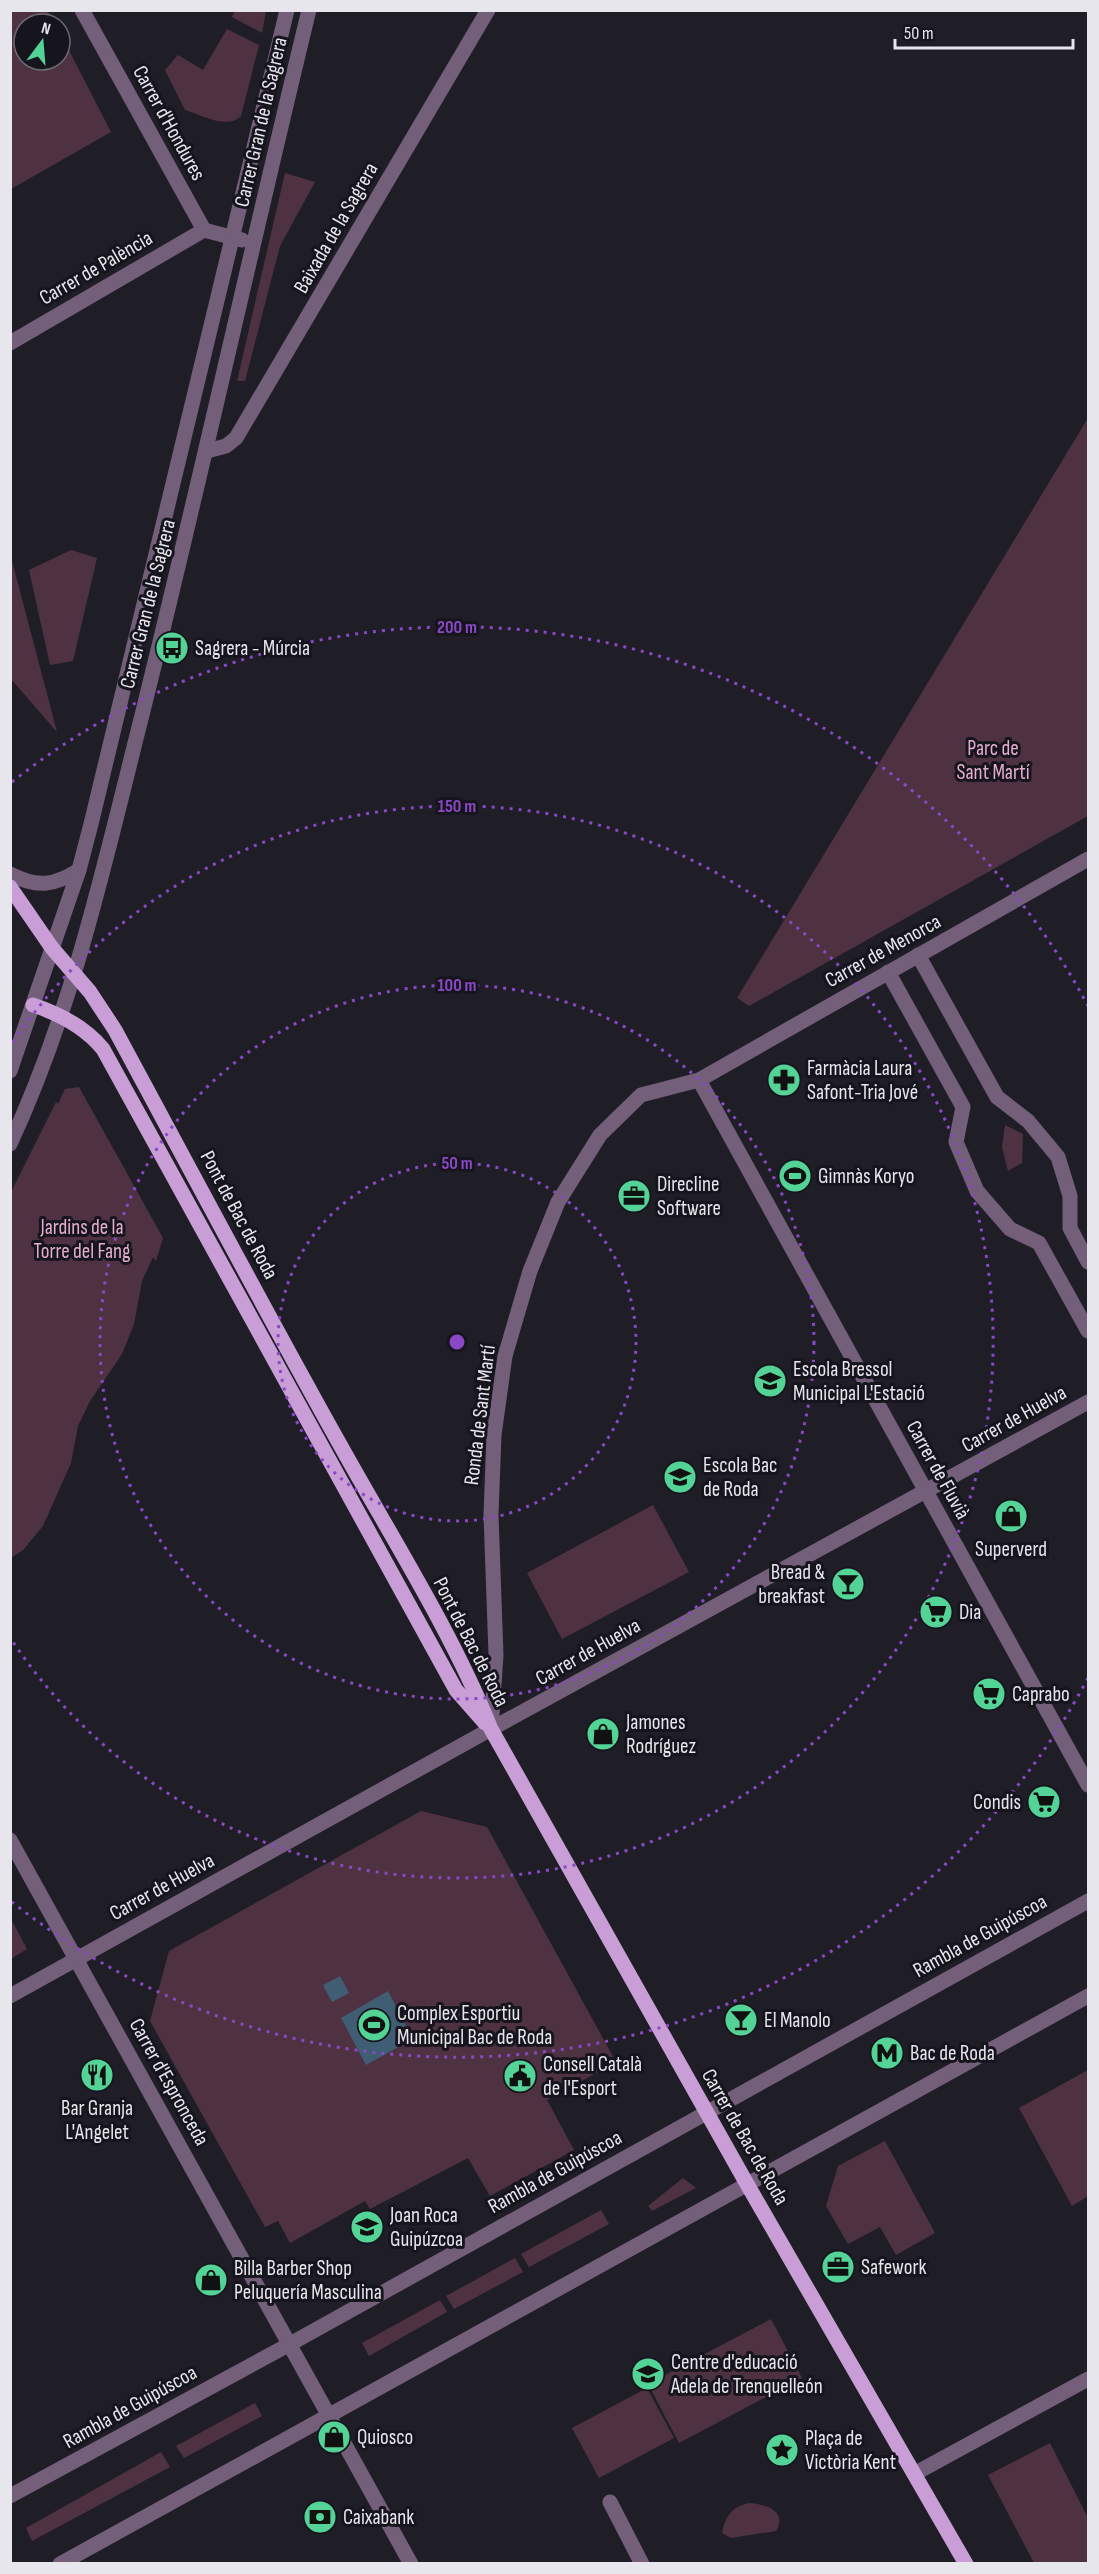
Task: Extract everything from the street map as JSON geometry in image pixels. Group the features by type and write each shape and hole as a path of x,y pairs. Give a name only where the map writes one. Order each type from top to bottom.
{"main road":[{"name":"Pont de Bac de Roda","path":"10,887 52,948 109,1020 293,1360 449,1640 477,1694 491,1729"},
{"name":"Pont de Bac de Roda","path":"33,1005 60,1014 96,1040 103,1048 436,1655 456,1690 491,1729"},
{"name":"Carrer de Bac de Roda","path":"491,1729 706,2112 914,2474 960,2561"}],"street":[{"name":"Carrer d'Hondures","path":"82,10 204,230"},
{"name":"Carrer Gran de la Sagrera","path":"10,1071 78,870 287,10"},
{"name":"Carrer Gran de la Sagrera","path":"10,1144 34,1091 74,973 100,886 207,451 309,10"},
{"name":"Baixada de la Sagrera","path":"207,451 226,446 241,430 488,10"},
{"path":"204,230 255,243"},
{"name":"Carrer de Palència","path":"10,343 204,230"},
{"name":"Carrer de Menorca","path":"699,1080 1089,859"},
{"path":"10,874 43,885 62,881 78,870"},
{"path":"918,955 996,1097 1028,1121 1058,1157 1070,1196 1070,1228 1089,1262"},
{"path":"888,972 963,1107 956,1142 977,1191 1010,1229 1039,1243 1089,1331"},
{"name":"Carrer de Fluvià","path":"699,1080 1089,1785"},
{"name":"Ronda de Sant Martí","path":"491,1729 496,1655 490,1515 494,1435 505,1356 530,1271 558,1202 600,1135 641,1095 699,1080"},
{"name":"Carrer de Huelva","path":"10,1996 491,1729 1089,1402"},
{"name":"Carrer d'Espronceda","path":"10,1840 328,2413"},
{"name":"Rambla de Guipúscoa","path":"10,2496 290,2344 1089,1901"},
{"path":"60,2564 328,2413 1089,1996"},
{"path":"914,2474 1089,2379"},
{"path":"328,2413 411,2564"},
{"path":"610,2502 642,2564"}],"green space":[{"path":"11,10 48,11 12,12 12,72 72,72 72,56 111,132 11,189"},
{"path":"235,10 266,11 262,33 232,17"},
{"path":"227,29 259,45 241,116 229,122 222,122 185,110 165,70 178,55 203,70"},
{"path":"285,173 315,182 280,246 245,381 237,381"},
{"name":"Parc de Sant Martí","path":"1088,418 1088,816 749,1006 737,998"},
{"path":"71,550 97,558 73,661 50,665 29,570"},
{"path":"11,557 57,732 11,679"},
{"name":"Jardins de la Torre del Fang","path":"79,1087 163,1238 156,1261 153,1257 142,1281 134,1324 122,1354 90,1401 78,1426 71,1463 43,1526 23,1550 11,1558 11,1192 56,1102 58,1104 65,1089"},
{"path":"1005,1125 1023,1134 1022,1163 1008,1171 1002,1147"},
{"path":"653,1505 689,1572 562,1639 527,1573"},
{"name":"Complex Esportiu Municipal Bac de Roda","path":"421,1811 487,1827 616,2062 547,2100 574,2150 490,2196 468,2158 370,2209 365,2201 290,2243 278,2221 265,2227 150,2021 169,1951"},
{"path":"11,1919 27,1949 10,1959"},
{"path":"1088,2070 1088,2196 1072,2206 1019,2108"},
{"path":"885,2141 935,2233 896,2255 880,2227 848,2244 826,2206 838,2166"},
{"path":"683,2178 696,2188 652,2211 648,2206"},
{"path":"601,2210 609,2224 529,2267 521,2254"},
{"path":"515,2258 523,2272 454,2309 446,2296"},
{"path":"440,2300 447,2312 369,2356 362,2343"},
{"path":"771,2319 802,2378 679,2443 648,2384"},
{"path":"647,2388 674,2438 599,2478 572,2428"},
{"path":"255,2403 262,2416 184,2458 176,2446"},
{"path":"1050,2443 1088,2518 1088,2563 1034,2563 988,2475"},
{"path":"161,2452 170,2467 32,2541 26,2528"},
{"path":"749,2503 768,2507 777,2514 779,2524 776,2531 731,2538 722,2533 730,2513"}],"water":[{"path":"340,1976 349,1993 332,2002 323,1985"},
{"path":"388,1991 413,2039 366,2065 341,2018"}],"place":[{"name":"Sagrera - Múrcia","path":"172,648"},
{"name":"Farmàcia Laura Safont-Tria Jové","path":"784,1080"},
{"name":"Gimnàs Koryo","path":"795,1176"},
{"name":"Direcline Software","path":"634,1196"},
{"name":"Escola Bressol Municipal L'Estació","path":"770,1381"},
{"name":"Escola Bac de Roda","path":"680,1477"},
{"name":"Superverd","path":"1011,1516"},
{"name":"Bread & breakfast","path":"848,1584"},
{"name":"Dia","path":"936,1612"},
{"name":"Caprabo","path":"989,1694"},
{"name":"Jamones Rodríguez","path":"603,1734"},
{"name":"Condis","path":"1044,1802"},
{"name":"El Manolo","path":"741,2020"},
{"name":"Complex Esportiu Municipal Bac de Roda","path":"374,2025"},
{"name":"Bac de Roda","path":"887,2053"},
{"name":"Bar Granja L'Angelet","path":"97,2075"},
{"name":"Consell Català de l'Esport","path":"520,2076"},
{"name":"Joan Roca Guipúzcoa","path":"367,2227"},
{"name":"Safework","path":"838,2267"},
{"name":"Billa Barber Shop Peluquería Masculina","path":"211,2280"},
{"name":"Centre d'educació Adela de Trenquelleón","path":"648,2374"},
{"name":"Quiosco","path":"334,2437"},
{"name":"Plaça de Victòria Kent","path":"782,2450"},
{"name":"Caixabank","path":"320,2517"}]}
